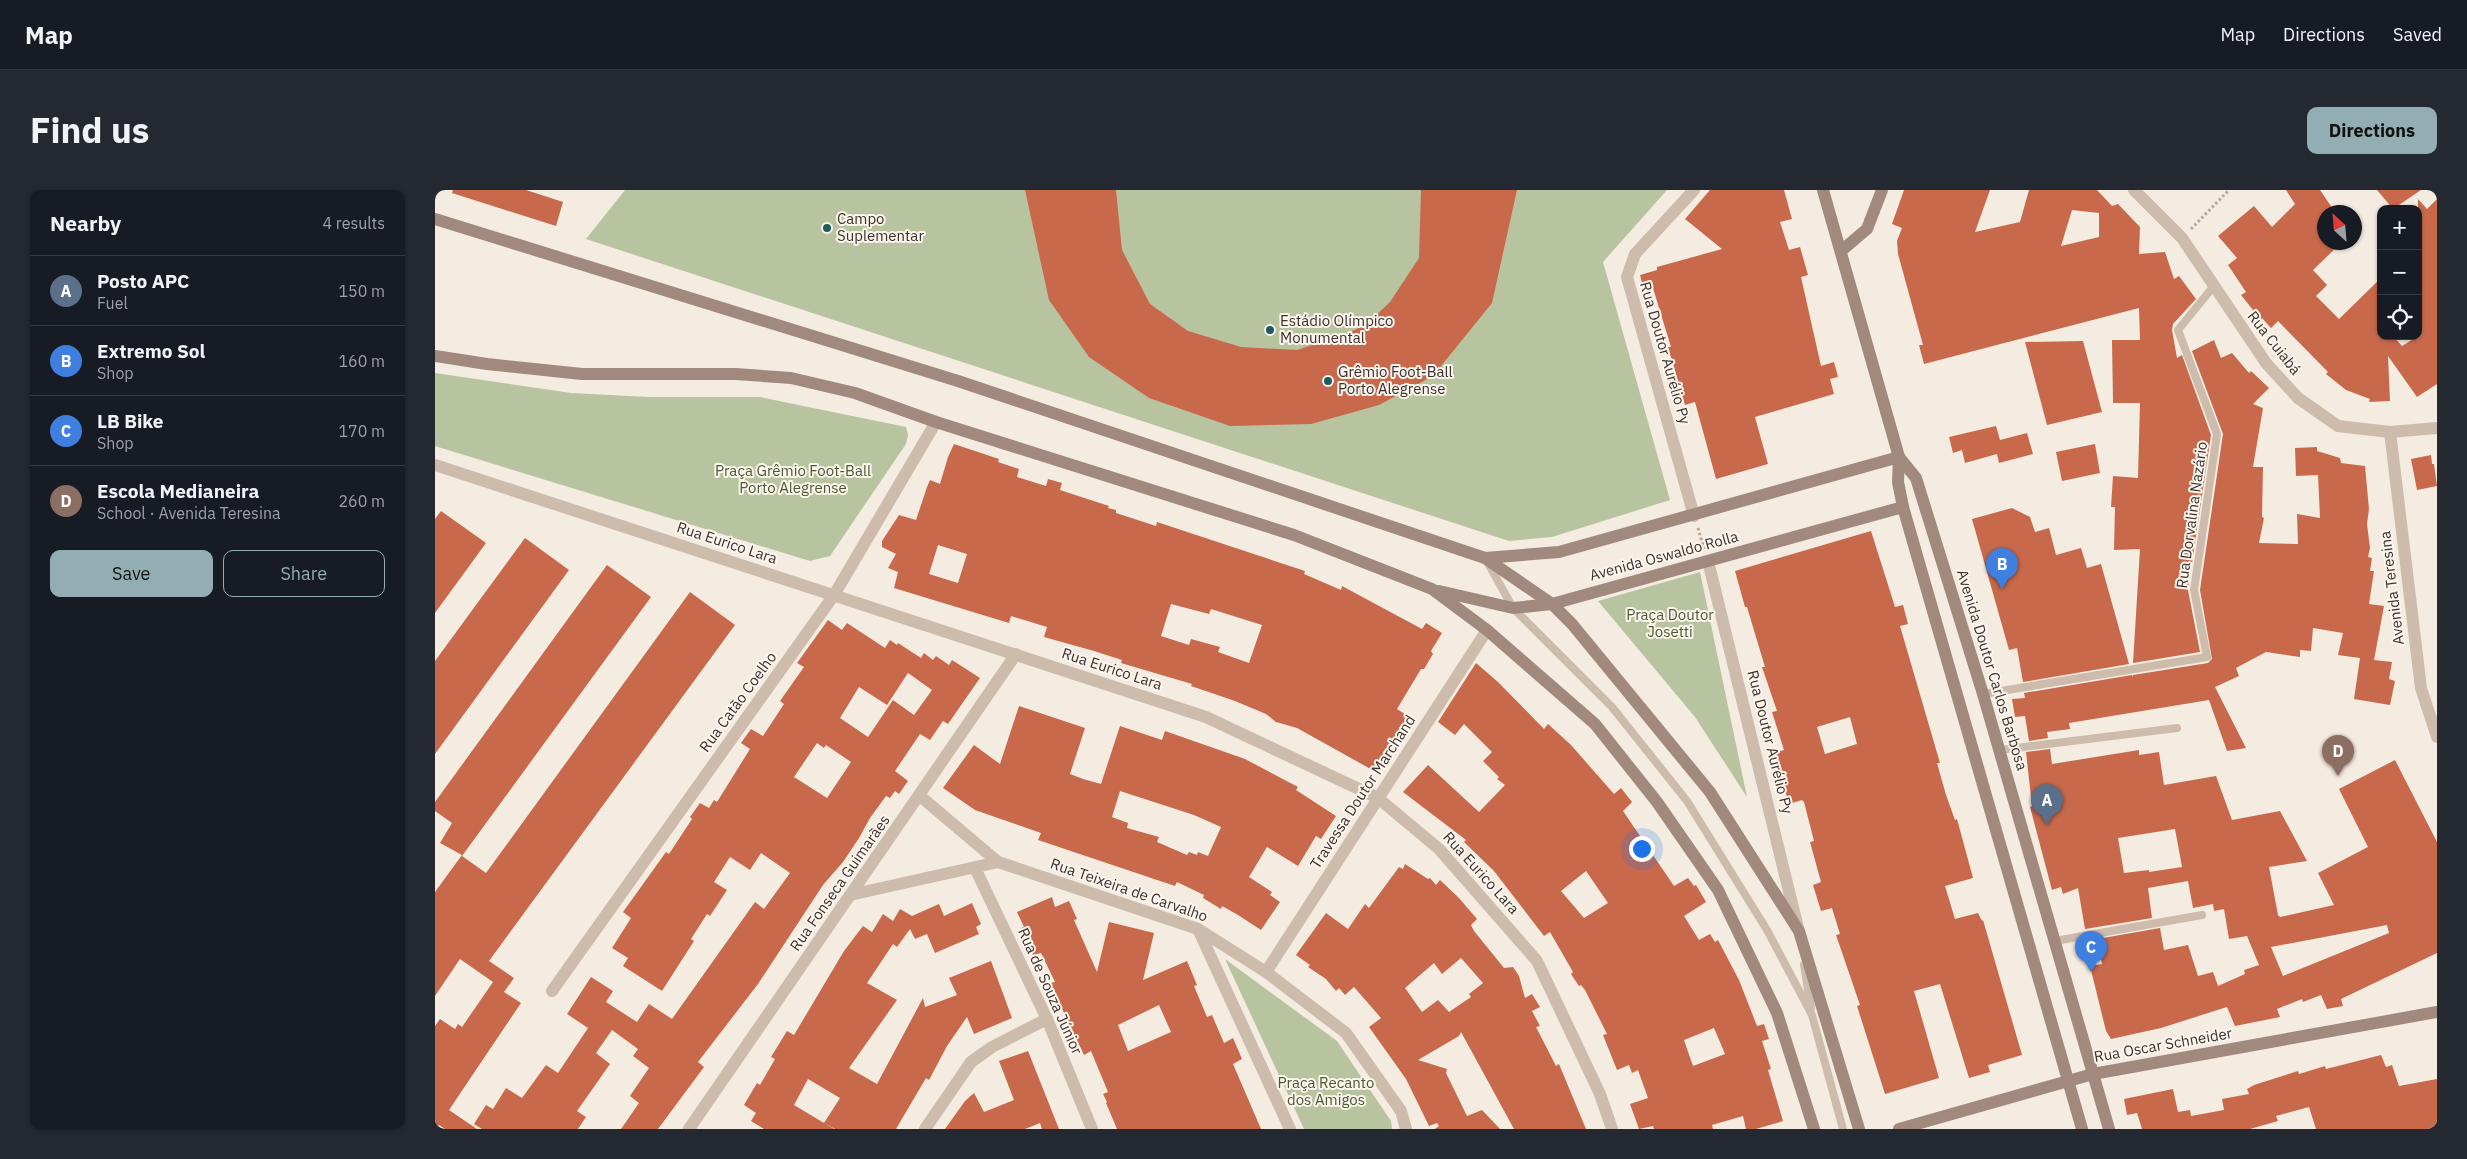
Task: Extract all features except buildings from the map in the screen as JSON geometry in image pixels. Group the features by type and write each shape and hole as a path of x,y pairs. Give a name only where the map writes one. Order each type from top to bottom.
{"main road":[{"name":"Avenida Doutor Carlos Barbosa","path":"1823,190 1899,457 1897,482 1903,507 2082,1129"},
{"path":"1841,251 1867,229 1882,190"},
{"path":"435,219 958,381 1485,558 1552,604 1617,678 1710,792 1799,931 1859,1129"},
{"path":"435,356 487,364 582,374 736,374 791,378 855,393 936,422 1294,534 1432,589 1487,630 1595,724 1657,802 1718,890 1777,1013 1813,1129"},
{"name":"Avenida Oswaldo Rolla","path":"1485,558 1559,552 1694,516 1899,457"},
{"name":"Avenida Doutor Carlos Barbosa","path":"1899,457 1916,478 1983,694 2109,1129"},
{"name":"Avenida Oswaldo Rolla","path":"1432,589 1513,608 1552,604 1903,507"},
{"name":"Rua Oscar Schneider","path":"1899,1129 2093,1074 2437,1012"}],"street":[{"name":"Rua Doutor Aurélio Py","path":"1694,190 1635,254 1627,278 1694,516"},
{"name":"Rua Cuiabá","path":"2135,190 2182,238 2213,287 2266,363 2298,398 2338,426 2389,432 2437,428"},
{"name":"Rua Catão Coelho","path":"551,991 834,595 936,422"},
{"name":"Avenida Teresina","path":"2389,432 2421,688 2437,737"},
{"name":"Rua Eurico Lara","path":"435,465 1206,717 1378,798 1439,849 1537,961 1600,1094 1612,1129"},
{"name":"Rua Doutor Aurélio Py","path":"1709,561 1799,931"},
{"name":"Travessa Doutor Marchand","path":"1266,972 1487,630"},
{"name":"Rua Fonseca Guimarães","path":"689,1129 1016,654"},
{"name":"Rua Teixeira de Carvalho","path":"920,796 998,862 1198,929 1266,972 1346,1033 1401,1112 1406,1129"},
{"path":"850,895 998,862"},
{"name":"Rua de Souza Júnior","path":"975,868 1047,1019 1092,1129"},
{"path":"1198,929 1289,1129"},
{"path":"925,1129 971,1062 992,1047 1047,1019"}],"lane":[{"name":"Rua Dorvalina Nazário","path":"1983,694 2207,657 2194,590 2217,434 2179,330 2213,287"},
{"path":"1485,558 1513,608 1611,707 1687,801 1767,930 1812,1015"},
{"path":"1999,750 2177,728"},
{"path":"2055,941 2202,914"},
{"path":"1799,931 1812,1015 1843,1129"}],"path":[{"path":"2182,238 2229,190"},
{"path":"1694,516 1709,561"}],"green space":[{"name":"Grêmio Foot-Ball Porto Alegrense","path":"625,190 1667,190 1603,262 1670,500 1552,537 1509,541 586,239"},
{"name":"Praça Grêmio Foot-Ball Porto Alegrense","path":"435,373 571,393 648,397 760,397 906,427 908,435 906,444 830,556 810,561 435,446"},
{"name":"Praça Doutor Josetti","path":"1700,572 1747,797 1695,717 1598,601"},
{"name":"Praça Recanto dos Amigos","path":"1225,959 1337,1041 1391,1121 1392,1129 1304,1129"}],"place":[{"name":"Campo Suplementar","path":"827,228"},
{"name":"Estádio Olímpico Monumental","path":"1270,330"},
{"name":"Grêmio Foot-Ball Porto Alegrense","path":"1328,381"},
{"name":"Extremo Sol","path":"2002,589"},
{"name":"Escola Medianeira","path":"2338,776"},
{"name":"Posto APC","path":"2047,825"},
{"name":"LB Bike","path":"2091,972"}]}
